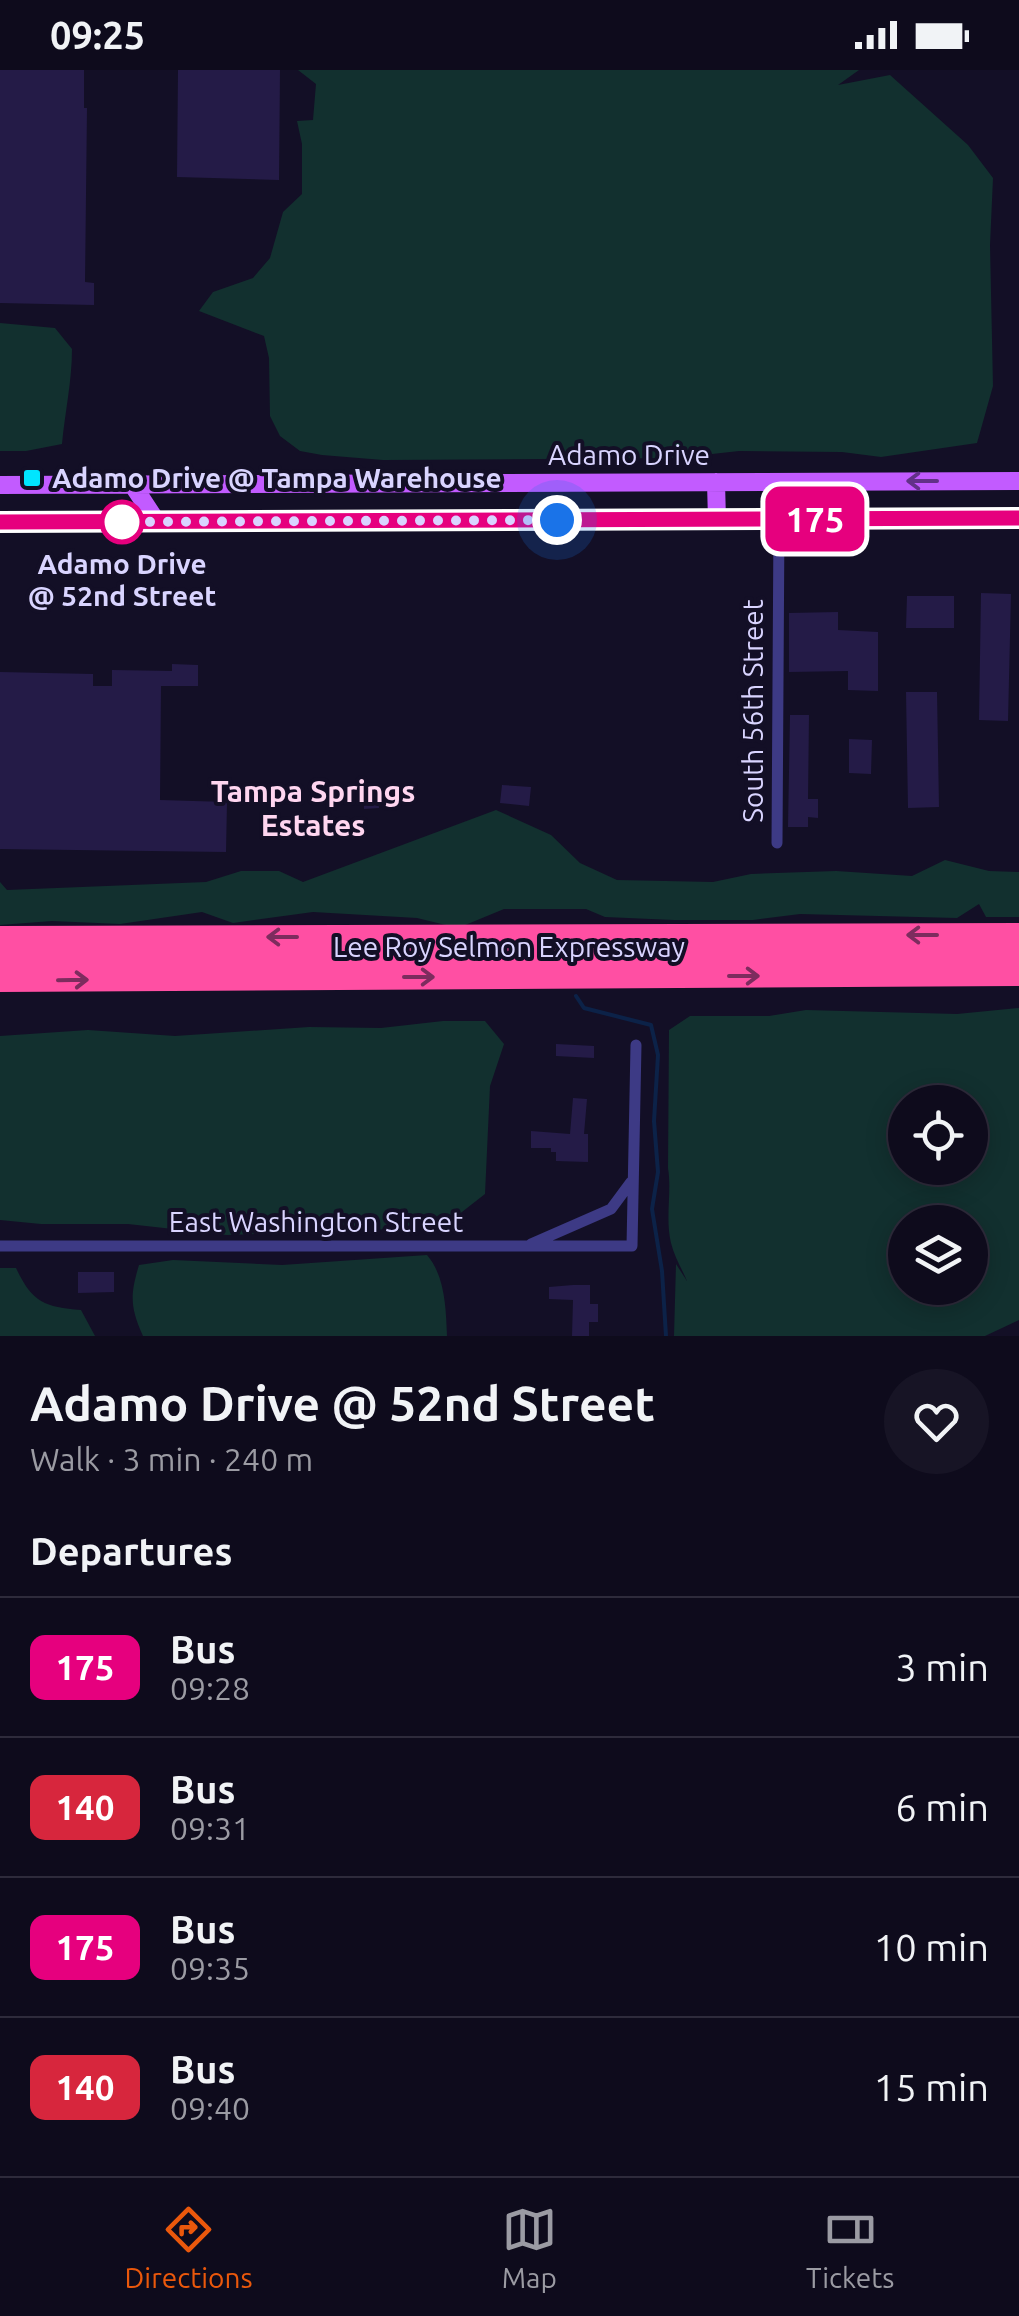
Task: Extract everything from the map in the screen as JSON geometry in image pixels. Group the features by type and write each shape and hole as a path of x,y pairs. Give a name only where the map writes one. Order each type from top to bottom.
{"highway":[{"name":"Lee Roy Selmon Expressway","path":"0,938 1019,934"},
{"path":"0,958 1019,955"},
{"name":"Lee Roy Selmon Expressway","path":"0,981 1019,975"}],"main road":[{"name":"Adamo Drive","path":"0,485 1013,481"},
{"path":"0,522 1013,518 1013,481"},
{"path":"716,482 717,520"},
{"path":"132,484 157,522"}],"street":[{"name":"South 56th Street","path":"777,843 779,520"},
{"path":"523,1247 611,1208 632,1182 636,1045"},
{"name":"East Washington Street","path":"0,1246 632,1246 632,1182"}],"green space":[{"path":"298,70 859,70 838,85 890,75 968,145 993,178 993,386 977,443 881,457 842,452 739,451 676,458 383,460 300,451 280,436 270,416 269,358 264,336 199,311 213,292 253,278 270,258 283,212 302,194 302,144 297,121 313,120 316,84"},
{"path":"0,323 55,328 72,349 62,444 0,451"},
{"path":"496,810 551,835 580,863 617,880 713,882 751,874 836,871 912,876 945,860 989,871 1019,872 1019,917 986,917 979,904 957,918 800,914 753,920 674,920 605,917 586,909 504,909 458,928 417,918 313,912 233,923 202,912 120,924 52,921 0,925 0,882 7,890 206,882 241,871 279,871 303,882"},
{"path":"1019,1008 1019,1320 985,1336 674,1336 676,1264 687,1281 672,1248 669,1224 669,1030 690,1016 769,1016 806,1010 957,1014"},
{"path":"485,1021 504,1044 490,1086 485,1194 444,1226 227,1235 128,1224 0,1220 0,1036 88,1030 175,1036 309,1027 381,1028"},
{"path":"427,1255 441,1282 447,1336 143,1336 134,1309 139,1265 173,1260 282,1265"},
{"path":"0,1268 16,1268 41,1301 81,1310 95,1336 0,1336"}],"building":[{"path":"0,70 84,70 85,282 94,283 94,305 0,303"},
{"path":"178,70 280,70 279,180 177,177"},
{"path":"981,593 1011,594 1008,721 979,720"},
{"path":"907,596 954,596 954,628 906,628"},
{"path":"838,612 838,630 878,632 878,691 848,690 848,671 789,672 789,613"},
{"path":"172,664 198,665 198,686 161,686 160,800 227,802 226,852 0,849 0,672 93,674 93,686 112,686 112,670 172,671"},
{"path":"906,692 937,692 939,807 908,808"},
{"path":"790,715 809,715 808,799 818,799 818,818 808,817 808,827 788,827"},
{"path":"849,739 872,740 871,774 849,773"},
{"path":"502,785 531,787 529,806 500,803"},
{"path":"377,790 379,808 364,809 363,791"},
{"path":"298,819 321,821 320,835 297,833"},
{"path":"556,1044 594,1046 594,1058 556,1056"},
{"path":"573,1098 587,1099 584,1134 588,1134 588,1162 556,1161 556,1152 551,1152 551,1148 531,1148 531,1131 570,1134"},
{"path":"78,1272 114,1272 114,1292 78,1293"},
{"path":"590,1285 590,1304 598,1304 598,1322 589,1322 589,1336 572,1336 573,1300 549,1299 549,1287"}],"waterway":[{"path":"576,996 584,1008 651,1025 658,1055 654,1121 658,1172 652,1209 662,1271 666,1336"}],"bus line":[{"name":"175","path":"0,522 1019,518"}],"place":[{"name":"Adamo Drive @ Tampa Warehouse","path":"32,478"},
{"name":"Adamo Drive @ 52nd Street","path":"122,522"}],"district":[{"name":"Tampa Springs Estates","path":"313,809"}],"route":[{"path":"122,522 118,522 557,520"}]}
